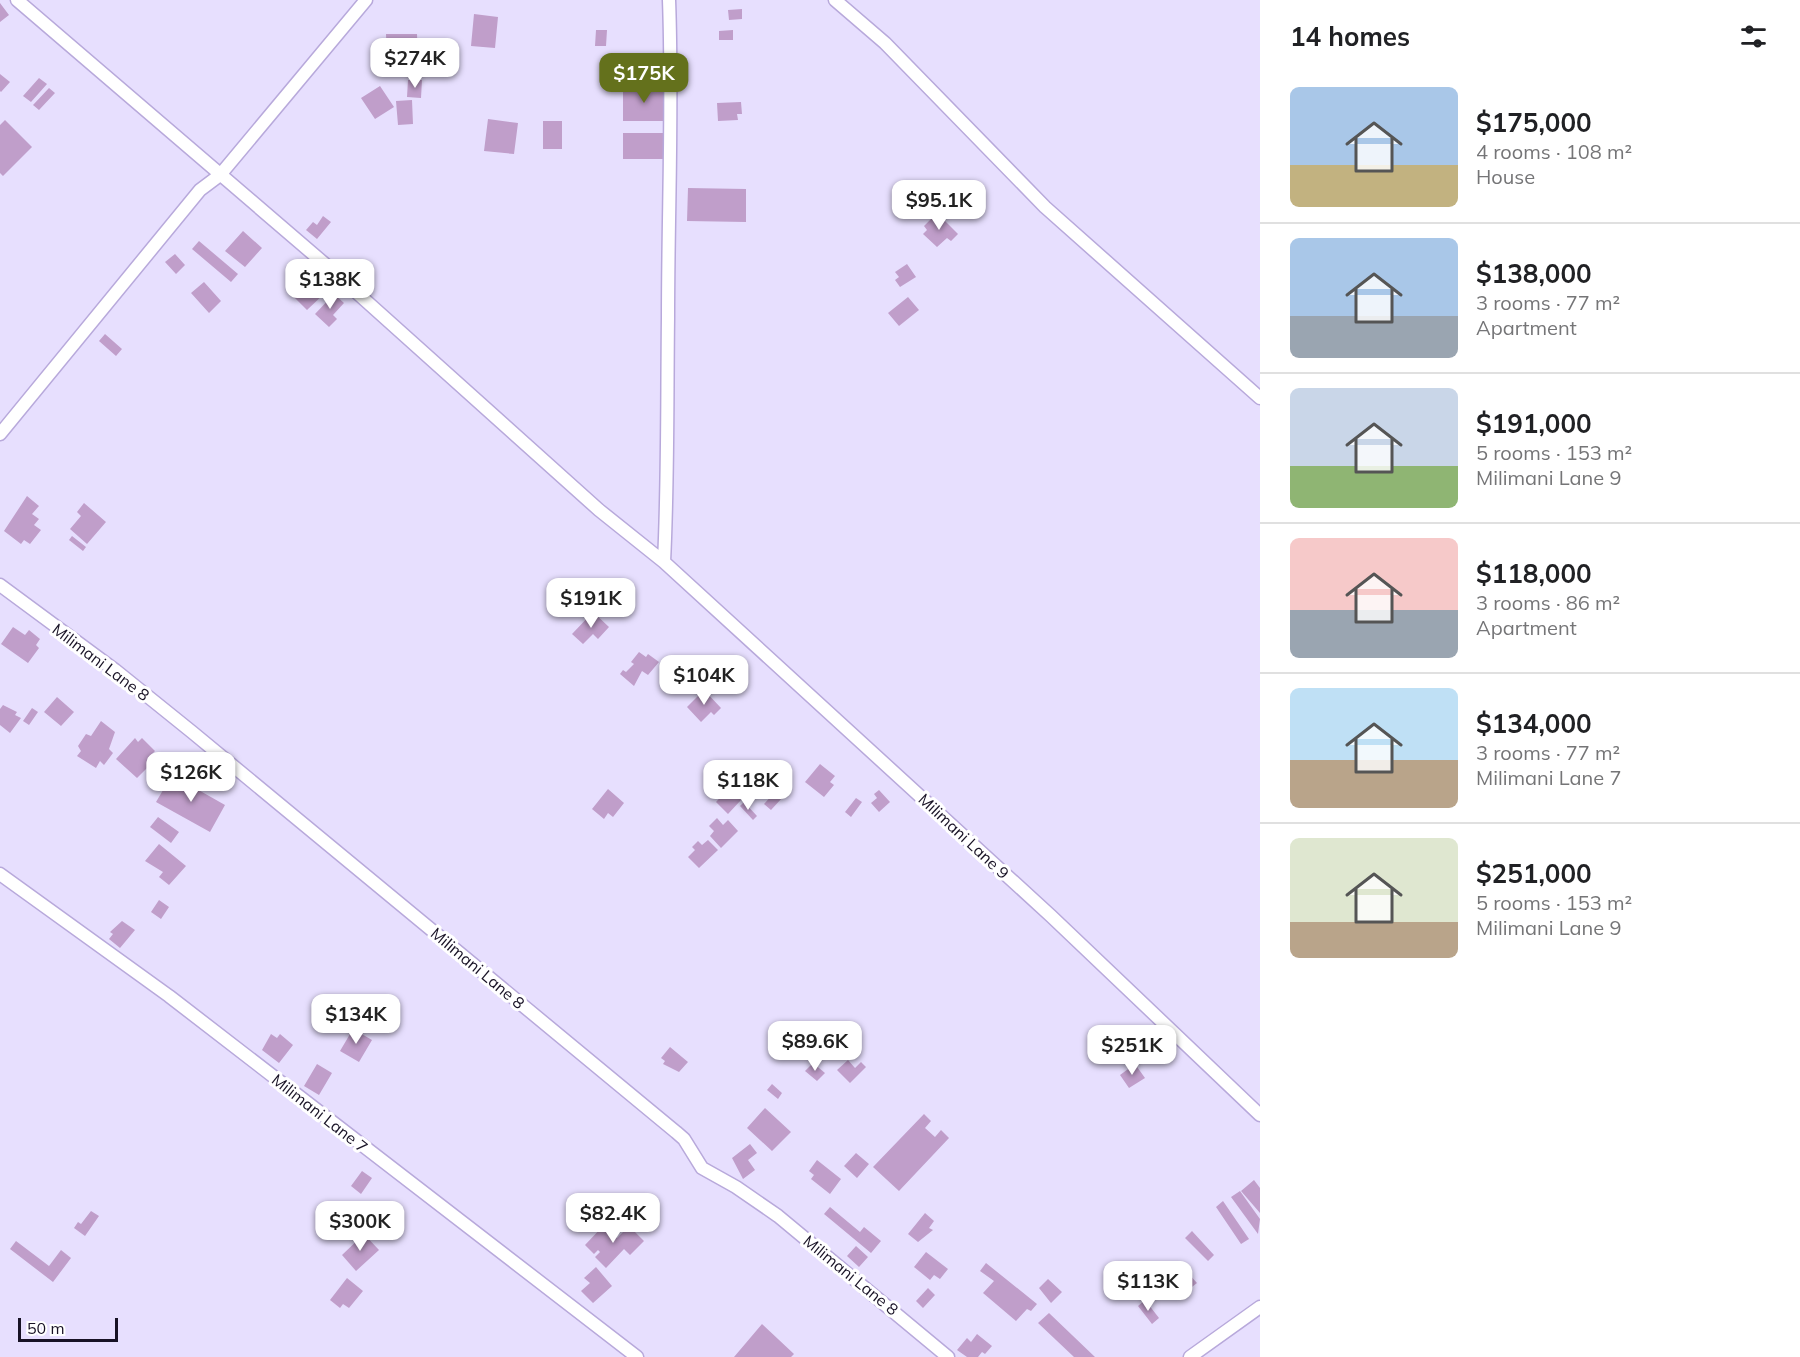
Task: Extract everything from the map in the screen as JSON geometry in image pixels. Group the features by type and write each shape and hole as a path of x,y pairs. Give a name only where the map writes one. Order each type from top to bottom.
{"street":[{"name":"Milimani Lane 9","path":"17,0 326,265 591,503 664,562 786,677 1034,901 1260,1115"},
{"path":"0,434 200,190 220,175 366,0"},
{"path":"664,562 669,477 668,318 672,83 669,0"},
{"path":"836,0 885,43 1045,207 1260,398"},
{"name":"Milimani Lane 8","path":"0,585 115,670 192,732 676,1131 684,1139 702,1168 736,1187 778,1216 948,1357"},
{"name":"Milimani Lane 7","path":"0,874 169,996 637,1357"},
{"path":"1190,1357 1260,1307"}],"building":[{"path":"0,3 9,15 0,22"},
{"path":"742,9 742,19 729,20 728,10"},
{"path":"474,14 498,17 495,48 471,46"},
{"path":"596,30 607,30 606,46 595,46"},
{"path":"733,30 733,40 719,40 719,31"},
{"path":"386,34 417,34 418,59 387,59"},
{"path":"0,74 10,82 1,92 0,91"},
{"path":"39,78 47,84 31,102 23,96"},
{"path":"408,80 422,80 421,98 407,97"},
{"path":"380,86 394,107 375,119 361,98"},
{"path":"49,88 55,93 39,110 33,105"},
{"path":"623,88 666,88 666,121 623,121"},
{"path":"412,100 413,124 398,125 396,101"},
{"path":"741,102 742,114 737,114 738,120 718,121 717,103"},
{"path":"488,119 518,123 514,154 484,151"},
{"path":"5,120 32,147 3,176 0,173 0,125"},
{"path":"543,121 562,121 562,149 543,149"},
{"path":"623,133 667,133 667,159 623,159"},
{"path":"688,188 746,189 746,222 687,221"},
{"path":"937,213 958,234 951,241 947,238 937,247 923,234 927,230 924,226"},
{"path":"323,216 331,222 317,239 306,230 313,222 317,225"},
{"path":"243,231 262,248 245,267 225,251"},
{"path":"199,241 238,274 231,282 192,249"},
{"path":"175,254 185,265 176,274 165,262"},
{"path":"907,264 916,277 900,287 895,280 899,277 895,272"},
{"path":"311,278 325,293 307,310 293,296 297,292 293,288 303,279 306,283"},
{"path":"204,282 221,301 209,313 191,293"},
{"path":"334,294 344,303 333,315 337,319 329,327 315,314"},
{"path":"908,297 919,310 899,326 888,313"},
{"path":"105,334 122,349 116,356 99,341"},
{"path":"27,496 39,506 32,514 39,519 34,525 41,530 30,544 24,540 21,544 4,531"},
{"path":"84,503 106,522 87,544 70,529 81,516 77,512"},
{"path":"72,536 86,547 83,551 69,540"},
{"path":"593,612 609,627 598,639 593,634 583,644 572,634"},
{"path":"13,627 25,635 29,630 40,639 36,645 39,648 28,663 1,644"},
{"path":"639,652 646,657 648,654 659,662 648,675 642,671 634,686 620,674 623,670 626,672 634,664 631,662"},
{"path":"704,690 721,708 714,715 711,712 701,722 687,707"},
{"path":"57,697 74,712 61,726 44,712"},
{"path":"3,705 17,712 15,715 21,718 10,733 0,725 0,709"},
{"path":"32,708 38,712 29,725 23,721"},
{"path":"101,721 115,732 109,749 113,753 104,765 100,761 96,768 77,756 81,751 78,746 86,734 91,736"},
{"path":"135,738 138,742 142,738 155,751 147,759 152,763 137,778 116,759"},
{"path":"820,764 835,776 830,782 834,785 824,797 805,782"},
{"path":"172,775 225,805 210,832 156,802"},
{"path":"608,789 624,803 613,817 608,813 604,819 592,809"},
{"path":"728,789 741,800 728,814 716,802"},
{"path":"879,790 890,802 879,812 871,803 877,798 874,794"},
{"path":"775,792 782,798 771,810 764,804"},
{"path":"856,798 862,802 851,817 845,812"},
{"path":"744,802 757,816 753,820 740,806"},
{"path":"158,817 179,832 171,843 150,827"},
{"path":"717,818 723,825 728,820 738,831 721,848 710,836 714,831 709,826"},
{"path":"708,840 718,850 699,868 688,857 695,850 692,847 698,841 702,845"},
{"path":"159,844 186,866 169,885 159,877 163,872 145,861"},
{"path":"159,900 169,907 161,919 151,912"},
{"path":"122,921 135,930 120,948 109,939 113,934 110,932"},
{"path":"353,1029 372,1040 359,1062 340,1051"},
{"path":"271,1034 277,1038 280,1034 293,1045 279,1063 262,1050"},
{"path":"670,1047 688,1062 679,1072 663,1064 665,1061 661,1058"},
{"path":"848,1060 855,1068 861,1062 866,1067 850,1083 837,1070"},
{"path":"813,1063 825,1073 817,1081 805,1071"},
{"path":"317,1064 332,1073 319,1095 304,1086"},
{"path":"1135,1064 1145,1078 1129,1088 1120,1075"},
{"path":"772,1084 782,1093 778,1099 767,1090"},
{"path":"765,1108 791,1132 772,1151 747,1128"},
{"path":"924,1114 931,1121 925,1128 935,1137 941,1130 949,1138 899,1191 873,1167"},
{"path":"750,1144 757,1153 748,1160 755,1170 743,1179 732,1158"},
{"path":"856,1153 869,1164 857,1178 844,1166"},
{"path":"817,1160 841,1179 830,1194 811,1179 814,1175 809,1171"},
{"path":"362,1171 372,1178 361,1194 351,1186"},
{"path":"1254,1180 1260,1188 1260,1213 1241,1191"},
{"path":"1240,1191 1260,1219 1258,1234 1231,1197"},
{"path":"1223,1201 1249,1239 1241,1244 1216,1207"},
{"path":"830,1207 860,1232 864,1227 881,1241 871,1253 824,1214"},
{"path":"91,1211 99,1216 85,1236 74,1228 78,1222 81,1224"},
{"path":"925,1213 934,1221 929,1228 933,1230 918,1242 908,1234"},
{"path":"604,1225 617,1238 629,1226 644,1241 630,1255 624,1249 606,1268 595,1257 600,1252 598,1250 594,1254 585,1245"},
{"path":"1192,1231 1214,1255 1208,1261 1185,1238"},
{"path":"364,1234 379,1250 356,1271 342,1255"},
{"path":"16,1241 49,1266 61,1250 71,1258 53,1282 10,1249"},
{"path":"856,1246 868,1257 859,1267 847,1256"},
{"path":"926,1252 948,1269 940,1279 934,1275 930,1280 914,1267"},
{"path":"986,1263 1037,1304 1031,1311 1027,1309 1016,1321 983,1293 994,1281 980,1271"},
{"path":"596,1267 612,1286 593,1303 581,1291 590,1283 584,1278"},
{"path":"1188,1273 1197,1283 1183,1294 1175,1284"},
{"path":"347,1278 363,1291 349,1308 343,1304 340,1308 330,1300"},
{"path":"1048,1279 1062,1292 1051,1303 1039,1288"},
{"path":"928,1288 935,1295 923,1308 916,1301"},
{"path":"1145,1300 1159,1318 1152,1324 1138,1306"},
{"path":"1049,1313 1095,1357 1074,1357 1038,1323"},
{"path":"762,1324 794,1354 791,1357 734,1357"},
{"path":"977,1334 992,1346 985,1354 982,1352 978,1357 967,1357 957,1350 967,1338 971,1342"}]}
